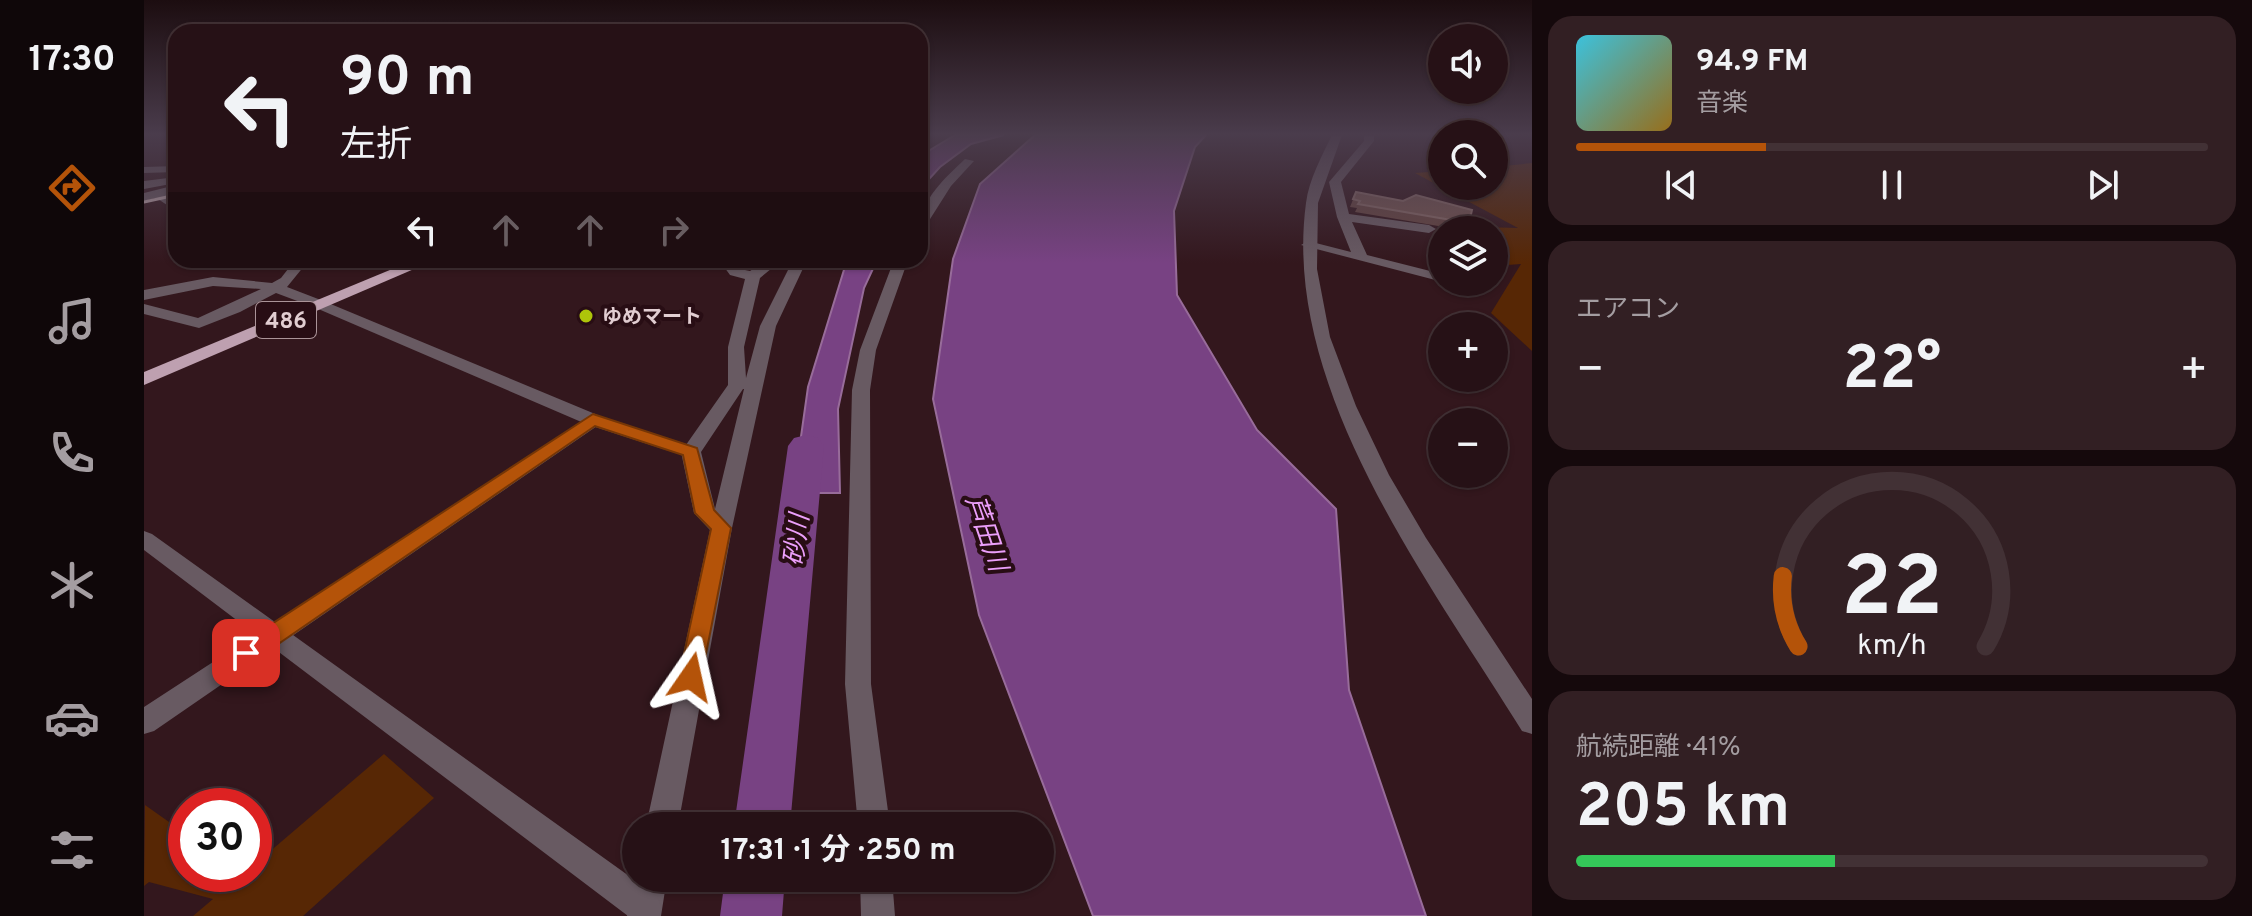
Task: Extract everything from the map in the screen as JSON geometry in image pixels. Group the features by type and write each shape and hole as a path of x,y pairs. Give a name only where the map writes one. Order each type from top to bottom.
{"highway":[{"name":"486","path":"144,379 381,268"},
{"name":"486","path":"144,365 405,268"}],"street":[{"path":"928,212 952,178"},
{"path":"1321,178 1312,202 1308,245 1316,318 1347,405 1395,504 1532,722"},
{"path":"1339,178 1335,182 1343,191 1343,217 1361,258"},
{"path":"144,185 168,181"},
{"path":"144,197 168,191"},
{"path":"159,194 168,201"},
{"path":"1343,217 1428,229"},
{"path":"1308,245 1428,275"},
{"path":"144,309 199,323 235,309 286,281 296,268"},
{"path":"732,268 735,272 753,276"},
{"path":"746,384 736,347 753,276 764,268"},
{"path":"736,347 761,293 777,268"},
{"path":"665,812 746,384 768,326 796,268"},
{"path":"872,812 858,684 861,390 868,350 898,268"},
{"path":"144,295 197,282 250,280 313,301 593,420 691,452"},
{"path":"691,452 746,384"},
{"path":"144,722 593,420"},
{"path":"691,452 705,513 721,528"},
{"path":"144,539 272,636 647,901"},
{"path":"877,892 878,916"}],"shaded area":[{"path":"1508,178 1532,178 1532,351 1508,329 1508,312 1492,312 1501,296 1508,296 1508,285 1521,264 1508,265 1508,228 1518,228 1508,223 1508,216 1496,216 1466,200 1508,200"},
{"path":"384,754 434,798 303,916 193,916 213,899 187,892 272,892 272,850"},
{"path":"145,805 168,821 168,887 149,882 144,886"}],"water":[{"name":"芦田川","path":"987,178 1185,178 1174,211 1177,295 1257,430 1336,509 1349,690 1426,916 1093,916 979,615 933,399 953,259 980,184"},
{"path":"845,268 873,268 864,288 838,409 840,493 793,493 808,387"}],"building":[{"path":"1356,192 1403,201 1416,195 1472,210 1471,216 1428,216 1358,204 1360,201 1353,199"}],"waterway":[{"name":"砂川","path":"764,812 806,446"},
{"name":"砂川","path":"751,916 754,892"}],"railway":[{"path":"144,202 168,197"}],"place":[{"name":"ゆめマート","path":"586,316"}],"route":[{"path":"246,653 593,420 691,452 705,513 721,528 691,677"}]}
